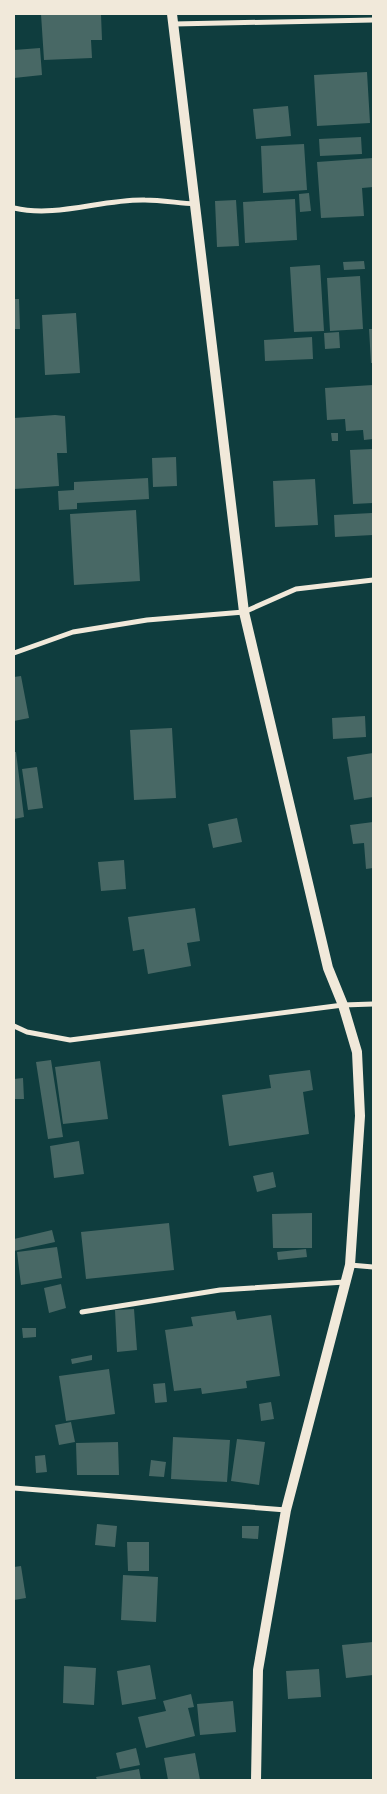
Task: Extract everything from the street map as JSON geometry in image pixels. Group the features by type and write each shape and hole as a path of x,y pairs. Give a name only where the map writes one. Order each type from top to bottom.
{"main road":[{"path":"173,19 244,612 328,968 343,1005 357,1052 360,1116 350,1265 286,1510 258,1670 256,1780"}],"street":[{"path":"173,19 373,20"},
{"path":"14,208 23,210 77,208 144,200 195,204"},
{"path":"14,653 73,632 147,620 244,612 296,589 373,580"},
{"path":"14,1026 27,1032 70,1040 343,1005 373,1004"},
{"path":"350,1265 373,1267"},
{"path":"82,1312 220,1290 345,1282"},
{"path":"14,1488 286,1510"}],"building":[{"path":"41,14 101,14 102,40 91,40 92,58 44,60"},
{"path":"40,48 42,75 14,78 14,50"},
{"path":"367,72 370,123 317,126 314,75"},
{"path":"288,106 291,136 256,139 253,109"},
{"path":"361,137 362,154 320,156 319,139"},
{"path":"304,144 307,190 263,193 261,146"},
{"path":"373,158 373,187 362,188 364,216 321,218 317,162"},
{"path":"309,193 311,211 300,212 299,194"},
{"path":"295,199 297,240 245,243 243,202"},
{"path":"236,200 239,246 217,247 215,201"},
{"path":"364,261 365,269 344,270 343,262"},
{"path":"320,265 324,331 294,332 290,267"},
{"path":"360,276 363,329 330,331 327,278"},
{"path":"14,299 19,299 20,329 14,329"},
{"path":"76,313 80,373 45,375 42,315"},
{"path":"369,329 373,329 373,363 371,363"},
{"path":"339,332 340,348 325,349 324,333"},
{"path":"312,337 313,359 265,361 264,340"},
{"path":"373,385 373,439 364,440 363,430 346,431 345,419 327,420 325,388"},
{"path":"65,416 67,453 57,453 59,486 14,489 14,418"},
{"path":"331,433 338,433 338,441 332,441"},
{"path":"373,449 373,503 353,504 350,450"},
{"path":"176,457 177,486 153,487 152,458"},
{"path":"148,478 149,499 77,503 77,509 59,510 58,491 74,490 74,482"},
{"path":"315,479 318,525 275,527 273,481"},
{"path":"136,510 140,581 74,585 70,514"},
{"path":"372,513 373,535 335,537 334,515"},
{"path":"21,676 29,718 14,721 14,677"},
{"path":"365,716 366,737 333,739 332,718"},
{"path":"172,728 176,798 134,800 130,730"},
{"path":"14,752 16,752 24,817 14,819"},
{"path":"373,753 373,797 354,800 347,757"},
{"path":"37,767 43,808 28,810 22,769"},
{"path":"237,818 242,842 213,848 208,824"},
{"path":"373,822 373,868 366,869 364,843 353,844 350,825"},
{"path":"124,860 126,889 101,891 98,862"},
{"path":"195,908 200,941 187,943 191,966 148,974 144,949 133,951 128,917"},
{"path":"51,1060 63,1137 48,1139 36,1062"},
{"path":"100,1061 108,1119 63,1124 55,1067"},
{"path":"310,1070 313,1090 303,1092 309,1134 229,1146 222,1095 271,1088 269,1075"},
{"path":"23,1078 24,1099 14,1099 14,1079"},
{"path":"79,1141 84,1174 54,1178 50,1146"},
{"path":"273,1172 276,1187 257,1192 253,1176"},
{"path":"312,1213 312,1248 273,1248 272,1214"},
{"path":"169,1223 174,1270 86,1279 81,1232"},
{"path":"52,1230 55,1242 14,1251 14,1239"},
{"path":"57,1247 62,1278 21,1285 17,1252"},
{"path":"306,1249 307,1257 278,1260 277,1252"},
{"path":"61,1284 66,1308 49,1313 44,1288"},
{"path":"134,1309 137,1350 117,1352 115,1310"},
{"path":"235,1311 237,1320 271,1315 280,1376 246,1381 247,1388 202,1394 201,1388 174,1391 165,1330 193,1326 191,1317"},
{"path":"22,1328 36,1328 36,1337 23,1338"},
{"path":"92,1355 92,1360 72,1364 71,1359"},
{"path":"109,1369 115,1414 66,1421 59,1376"},
{"path":"165,1383 167,1402 155,1403 153,1384"},
{"path":"271,1402 274,1419 261,1421 259,1404"},
{"path":"71,1422 75,1442 59,1445 55,1425"},
{"path":"173,1437 230,1440 227,1482 171,1479"},
{"path":"237,1439 265,1442 259,1485 231,1481"},
{"path":"118,1442 119,1475 77,1475 76,1443"},
{"path":"45,1455 47,1472 36,1473 35,1456"},
{"path":"151,1460 166,1462 164,1477 149,1476"},
{"path":"97,1524 117,1526 115,1547 95,1545"},
{"path":"242,1526 259,1526 258,1539 242,1538"},
{"path":"127,1542 149,1542 149,1571 128,1571"},
{"path":"21,1566 26,1598 14,1600 14,1567"},
{"path":"123,1575 158,1577 156,1622 121,1620"},
{"path":"373,1642 373,1675 346,1678 342,1645"},
{"path":"150,1665 156,1699 122,1705 117,1671"},
{"path":"64,1666 96,1668 94,1705 63,1703"},
{"path":"319,1669 321,1697 288,1699 286,1671"},
{"path":"191,1694 194,1707 188,1708 195,1736 146,1748 138,1717 166,1711 163,1701"},
{"path":"233,1701 236,1732 200,1735 197,1704"},
{"path":"136,1748 140,1765 120,1769 116,1753"},
{"path":"195,1753 200,1780 168,1780 164,1758"},
{"path":"139,1769 141,1780 97,1780 96,1777"}]}
